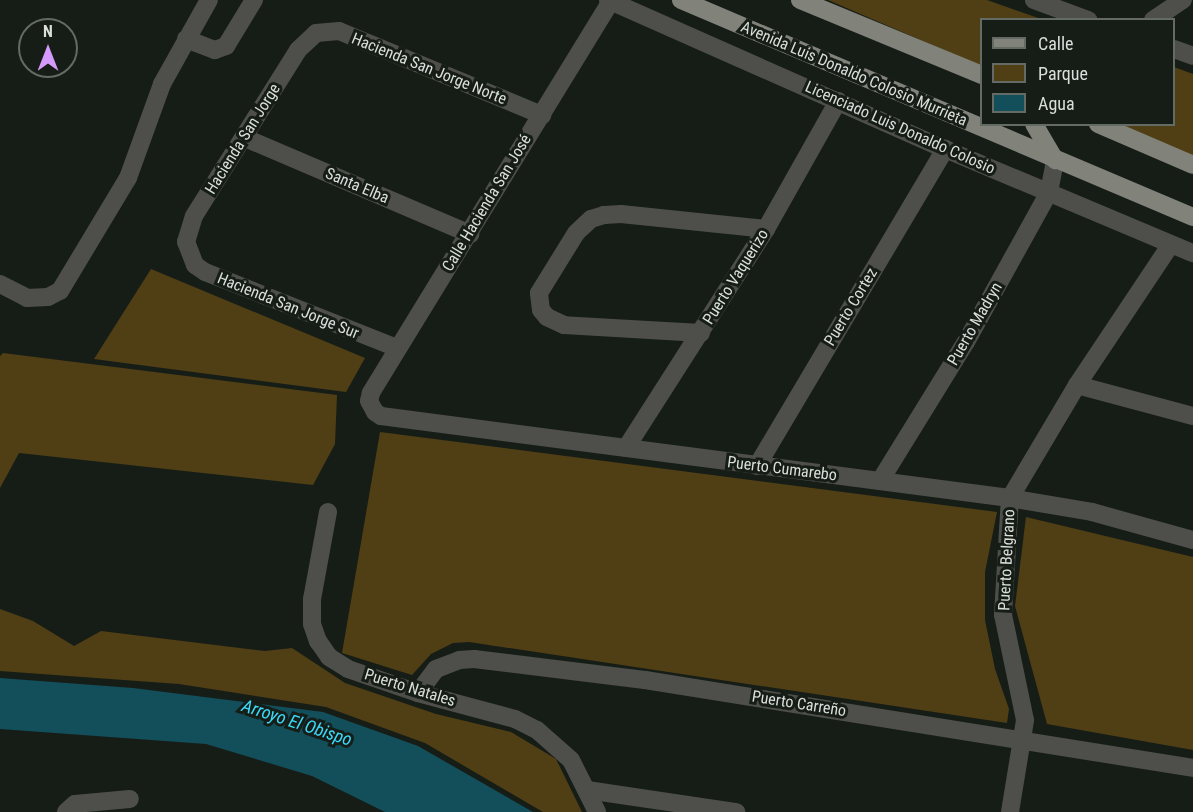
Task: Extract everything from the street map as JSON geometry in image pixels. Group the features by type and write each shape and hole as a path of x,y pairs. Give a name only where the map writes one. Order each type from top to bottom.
{"main road":[{"name":"Avenida Luis Donaldo Colosio Murrieta","path":"681,0 975,124"},
{"path":"800,0 980,75"},
{"name":"Avenida Luis Donaldo Colosio Murrieta","path":"982,126 1048,145 1193,217"},
{"path":"1035,126 1048,145"},
{"path":"1103,126 1193,165"}],"street":[{"path":"0,285 27,298 48,297 60,291 128,178 154,103 186,39 209,0"},
{"path":"186,39 215,50 226,45 254,0"},
{"path":"1034,0 1083,18"},
{"path":"1156,18 1183,0"},
{"name":"Licenciado Luis Donaldo Colosio","path":"609,1 945,149 1193,253"},
{"name":"Calle Hacienda San José","path":"370,407 371,393 397,348 470,234 609,1"},
{"name":"Hacienda San Jorge Norte","path":"316,33 339,32 542,115"},
{"name":"Hacienda San Jorge","path":"188,253 186,242 189,227 298,50 316,33"},
{"path":"1175,50 1193,56"},
{"name":"Puerto Vaquerizo","path":"626,448 766,229 838,101"},
{"name":"Santa Elba","path":"245,138 470,234"},
{"name":"Puerto Madryn","path":"880,481 966,342 1049,192 1048,145"},
{"name":"Puerto Cortez","path":"757,466 945,149"},
{"path":"701,333 564,326 547,317 541,310 539,293 576,233 591,219 604,215 621,214 766,229"},
{"name":"Puerto Belgrano","path":"1010,812 1025,720 1021,691 1003,615 1010,498 1077,385 1171,244"},
{"name":"Hacienda San Jorge Sur","path":"188,253 195,265 205,272 397,348"},
{"path":"1077,385 1193,416"},
{"name":"Puerto Cumarebo","path":"370,407 381,416 1010,498 1092,512 1193,540"},
{"name":"Puerto Natales","path":"327,512 312,599 312,624 318,641 329,657 348,669 418,693 494,712 537,730 571,760 597,812"},
{"name":"Puerto Carreño","path":"418,693 436,669 459,660 474,659 656,682 1193,768"},
{"path":"587,790 736,812"},
{"path":"66,812 75,804 130,798"}],"green space":[{"path":"828,0 987,0 1038,18 980,18 980,66"},
{"path":"1175,67 1193,74 1193,156 1121,126 1175,126"},
{"path":"151,269 365,358 346,392 94,359"},
{"path":"3,353 337,395 335,444 313,485 19,453 0,488 0,356"},
{"path":"380,432 997,512 985,572 985,620 995,669 1009,709 1007,723 469,642 453,643 431,654 412,675 342,653"},
{"path":"1026,517 1193,557 1193,750 1047,724 1015,606"},
{"path":"0,609 33,621 74,646 101,631 265,651 292,648 345,683 436,714 511,732 556,759 582,812 543,812 425,743 326,707 179,684 0,671"}],"water":[{"name":"Arroyo El Obispo","path":"0,678 133,688 323,712 418,746 533,812 385,812 312,776 206,744 0,729"}]}
